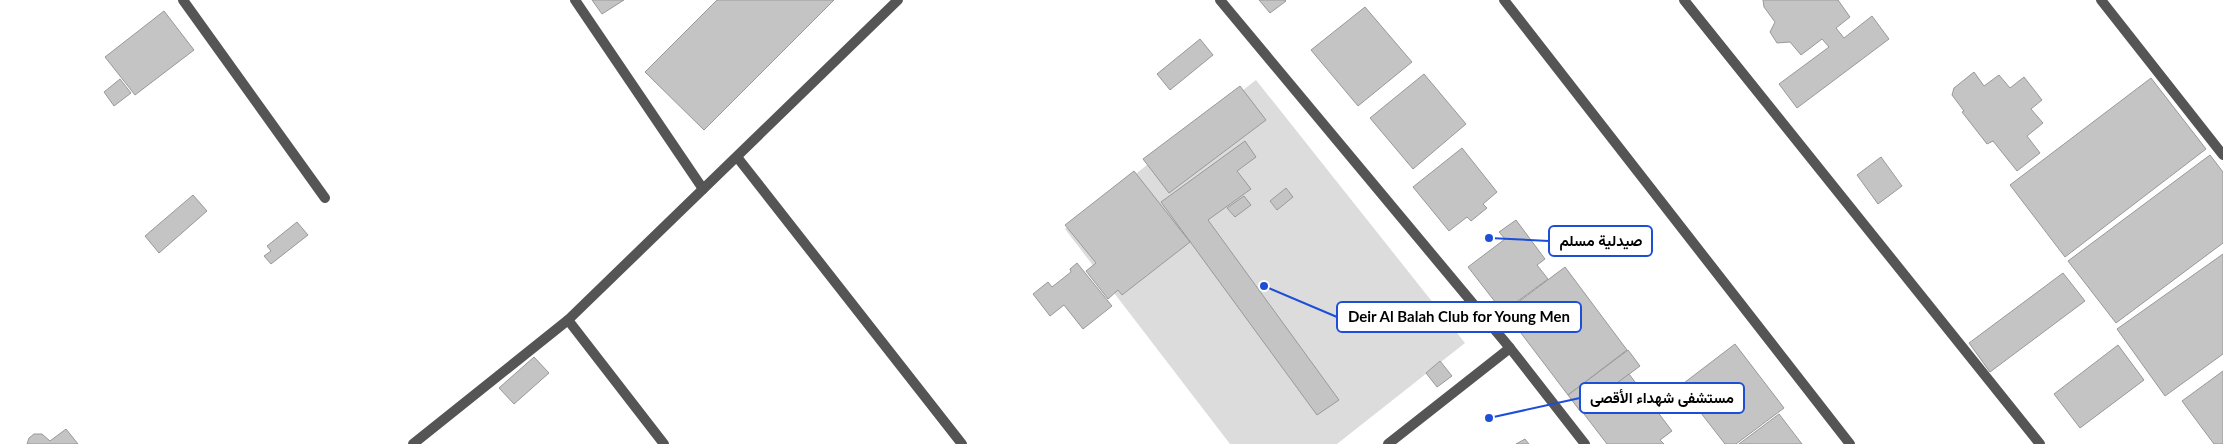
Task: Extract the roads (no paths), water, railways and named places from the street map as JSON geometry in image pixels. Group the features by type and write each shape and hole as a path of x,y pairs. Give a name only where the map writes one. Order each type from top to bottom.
{"street":[{"path":"182,0 325,198"},
{"path":"575,0 703,189"},
{"path":"413,444 568,320 898,0"},
{"path":"1220,0 1510,348 1585,444"},
{"path":"1504,0 1850,444"},
{"path":"1684,0 2040,444"},
{"path":"2102,0 2223,155"},
{"path":"737,157 962,444"},
{"path":"568,320 664,444"},
{"path":"1388,444 1510,348"}],"place":[{"name":"صيدلية مسلم","path":"1489,238"},
{"name":"Deir Al Balah Club for Young Men","path":"1264,286"},
{"name":"مستشفى شهداء الأقصى","path":"1489,418"}]}
